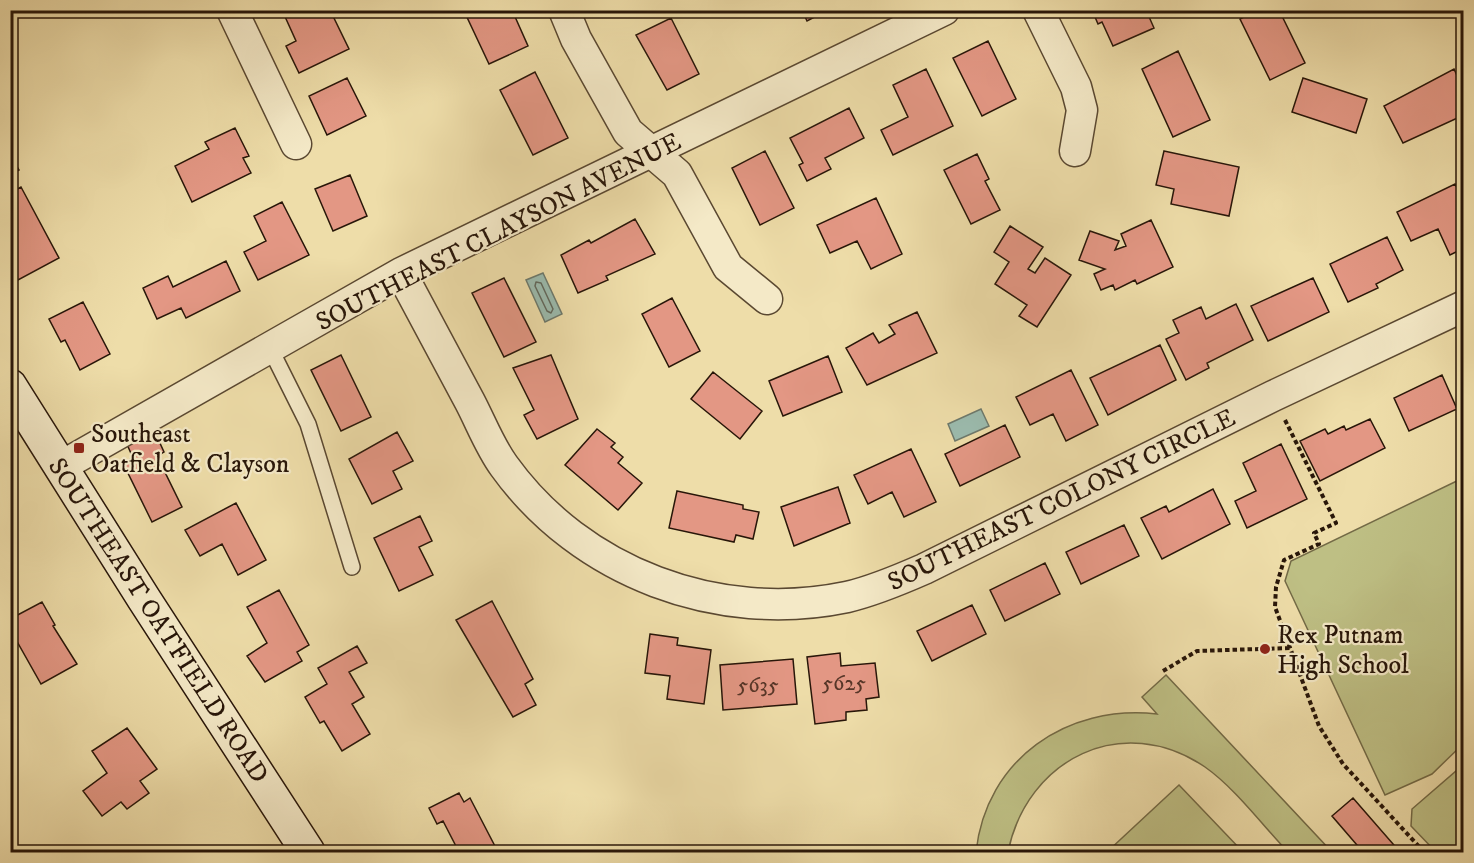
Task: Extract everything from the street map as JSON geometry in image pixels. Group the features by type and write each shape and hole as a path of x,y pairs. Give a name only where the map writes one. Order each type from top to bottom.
{"main road":[{"name":"SOUTHEAST OATFIELD ROAD","path":"10,386 309,852"}],"street":[{"path":"232,10 296,144"},
{"path":"564,10 576,39 628,132 676,174 728,267 767,299"},
{"path":"1038,10 1076,87 1082,110 1075,151"},
{"name":"SOUTHEAST CLAYSON AVENUE","path":"60,466 401,273 652,152 927,14"},
{"name":"SOUTHEAST COLONY CIRCLE","path":"401,273 503,465 549,517 581,543 638,575 686,592 725,601 766,604 807,603 847,597 886,585 1273,396 1464,306"}],"lane":[{"path":"270,348 308,423 352,567"}],"path":[{"path":"1273,396 1336,523 1314,533 1319,544 1284,560 1276,587 1275,606 1319,726 1343,764 1425,852"},
{"path":"1163,670 1197,651 1290,648"}],"green space":[{"path":"1463,478 1463,744 1432,774 1385,795 1285,581 1291,561"},
{"path":"1166,675 1332,852 1288,852 1238,796 1205,767 1173,751 1142,744 1111,745 1082,754 1057,769 1035,792 1019,819 1008,852 976,852 983,819 996,790 1014,765 1036,744 1063,729 1092,718 1124,713 1157,714 1142,697"},
{"path":"1463,765 1463,852 1436,852 1411,826 1412,809"},
{"path":"1179,785 1243,852 1107,852"}],"water":[{"path":"543,273 562,314 545,322 526,280"},
{"path":"981,409 989,426 955,441 948,424"}],"building":[{"path":"282,10 330,10 349,49 299,73 286,46 296,41"},
{"path":"470,10 512,10 528,46 489,64 465,13"},
{"path":"802,10 828,10 807,21"},
{"path":"1092,10 1146,10 1154,28 1113,46 1102,22 1098,24"},
{"path":"1257,10 1279,10 1305,63 1270,80 1240,19"},
{"path":"671,18 699,74 667,90 636,35"},
{"path":"988,41 1016,99 982,116 953,58"},
{"path":"1178,51 1210,120 1173,137 1142,69"},
{"path":"926,69 953,126 893,155 881,130 908,117 893,85"},
{"path":"1454,69 1464,91 1464,115 1403,143 1384,106"},
{"path":"535,72 568,138 533,155 500,90"},
{"path":"347,78 366,116 327,135 309,96"},
{"path":"1303,78 1367,99 1356,133 1292,112"},
{"path":"849,108 864,138 825,158 831,169 807,181 799,165 803,163 790,138"},
{"path":"235,128 249,156 243,158 251,173 192,202 175,166 209,149 205,142"},
{"path":"765,151 794,208 760,225 732,168"},
{"path":"1164,151 1239,167 1229,216 1171,204 1174,189 1156,185"},
{"path":"977,154 989,179 985,181 1000,210 971,224 944,170"},
{"path":"10,155 19,170 10,175"},
{"path":"350,175 367,216 333,231 315,189"},
{"path":"1455,184 1464,202 1464,248 1450,255 1438,229 1411,241 1397,212"},
{"path":"21,187 59,258 18,280 10,265 10,193"},
{"path":"876,198 902,254 871,269 857,241 830,253 817,225"},
{"path":"282,202 309,255 258,280 244,252 266,241 254,216"},
{"path":"635,219 655,254 606,276 608,280 578,293 561,255 589,240 591,243"},
{"path":"1151,220 1173,267 1137,284 1135,280 1115,290 1113,285 1101,290 1094,274 1105,269 1079,260 1090,231 1119,241 1115,250 1126,246 1121,234"},
{"path":"1010,226 1043,247 1028,269 1035,273 1045,258 1071,275 1037,327 1019,316 1027,305 995,284 1009,262 994,252"},
{"path":"1387,237 1403,270 1376,284 1378,288 1348,302 1330,264"},
{"path":"226,261 240,291 186,318 181,308 157,319 143,288 168,276 173,287"},
{"path":"504,278 536,342 504,357 472,293"},
{"path":"1313,278 1329,312 1268,341 1251,306"},
{"path":"672,298 700,351 669,367 642,314"},
{"path":"83,302 110,354 80,370 65,340 61,342 49,319"},
{"path":"1236,304 1253,340 1207,363 1209,368 1186,380 1166,339 1179,333 1173,320 1201,307 1206,319"},
{"path":"917,312 937,353 867,385 846,348 873,333 879,343 895,334 889,325"},
{"path":"1160,345 1176,380 1108,415 1090,378"},
{"path":"341,355 371,417 341,431 311,370"},
{"path":"551,355 578,419 537,439 524,415 534,410 513,368"},
{"path":"828,356 842,392 783,416 769,381"},
{"path":"1071,370 1098,425 1066,441 1053,414 1030,425 1016,397"},
{"path":"713,372 762,411 740,439 691,399"},
{"path":"1442,375 1457,409 1409,431 1394,398"},
{"path":"1370,419 1385,448 1320,481 1300,441 1325,429 1328,434 1344,426 1346,430"},
{"path":"1005,425 1020,457 960,486 945,454"},
{"path":"153,428 164,452 157,456 182,507 152,522 123,463 133,458 126,442"},
{"path":"597,429 615,443 611,447 623,457 618,463 642,483 618,510 565,465"},
{"path":"397,432 413,461 393,471 402,489 372,504 349,459"},
{"path":"1281,444 1307,499 1247,528 1235,501 1256,491 1243,463"},
{"path":"911,449 936,502 904,517 892,492 868,504 854,475"},
{"path":"838,487 850,523 794,546 781,507"},
{"path":"1213,489 1230,524 1162,559 1141,518 1166,506 1169,512"},
{"path":"677,491 743,505 743,509 759,512 753,539 736,535 734,542 669,528"},
{"path":"236,503 266,560 238,575 222,544 200,556 185,530"},
{"path":"420,516 432,541 419,547 433,575 399,591 374,538"},
{"path":"1124,525 1139,556 1081,584 1066,552"},
{"path":"1045,563 1060,594 1005,621 990,590"},
{"path":"279,590 309,645 297,652 302,661 265,682 247,656 267,643 247,607"},
{"path":"492,601 533,679 525,684 536,705 513,717 456,620"},
{"path":"42,602 55,625 53,626 77,664 41,684 10,629 10,619"},
{"path":"972,605 986,634 932,661 917,631"},
{"path":"650,634 678,638 677,645 711,650 704,704 667,699 670,676 645,673"},
{"path":"357,646 367,663 349,672 364,697 352,704 370,734 342,751 324,721 320,723 305,697 327,684 318,668"},
{"path":"840,653 841,666 875,663 879,697 866,699 867,710 846,712 846,720 815,724 807,657"},
{"path":"793,659 797,704 723,710 720,665"},
{"path":"127,728 157,769 140,781 149,793 127,809 121,802 102,816 83,791 107,773 92,751"},
{"path":"459,793 464,802 470,798 498,852 459,852 443,821 437,824 429,808"},
{"path":"1353,798 1400,852 1363,852 1332,816"}],"place":[{"name":"Southeast Oatfield & Clayson","path":"79,448"},
{"name":"Rex Putnam High School","path":"1265,649"}]}
